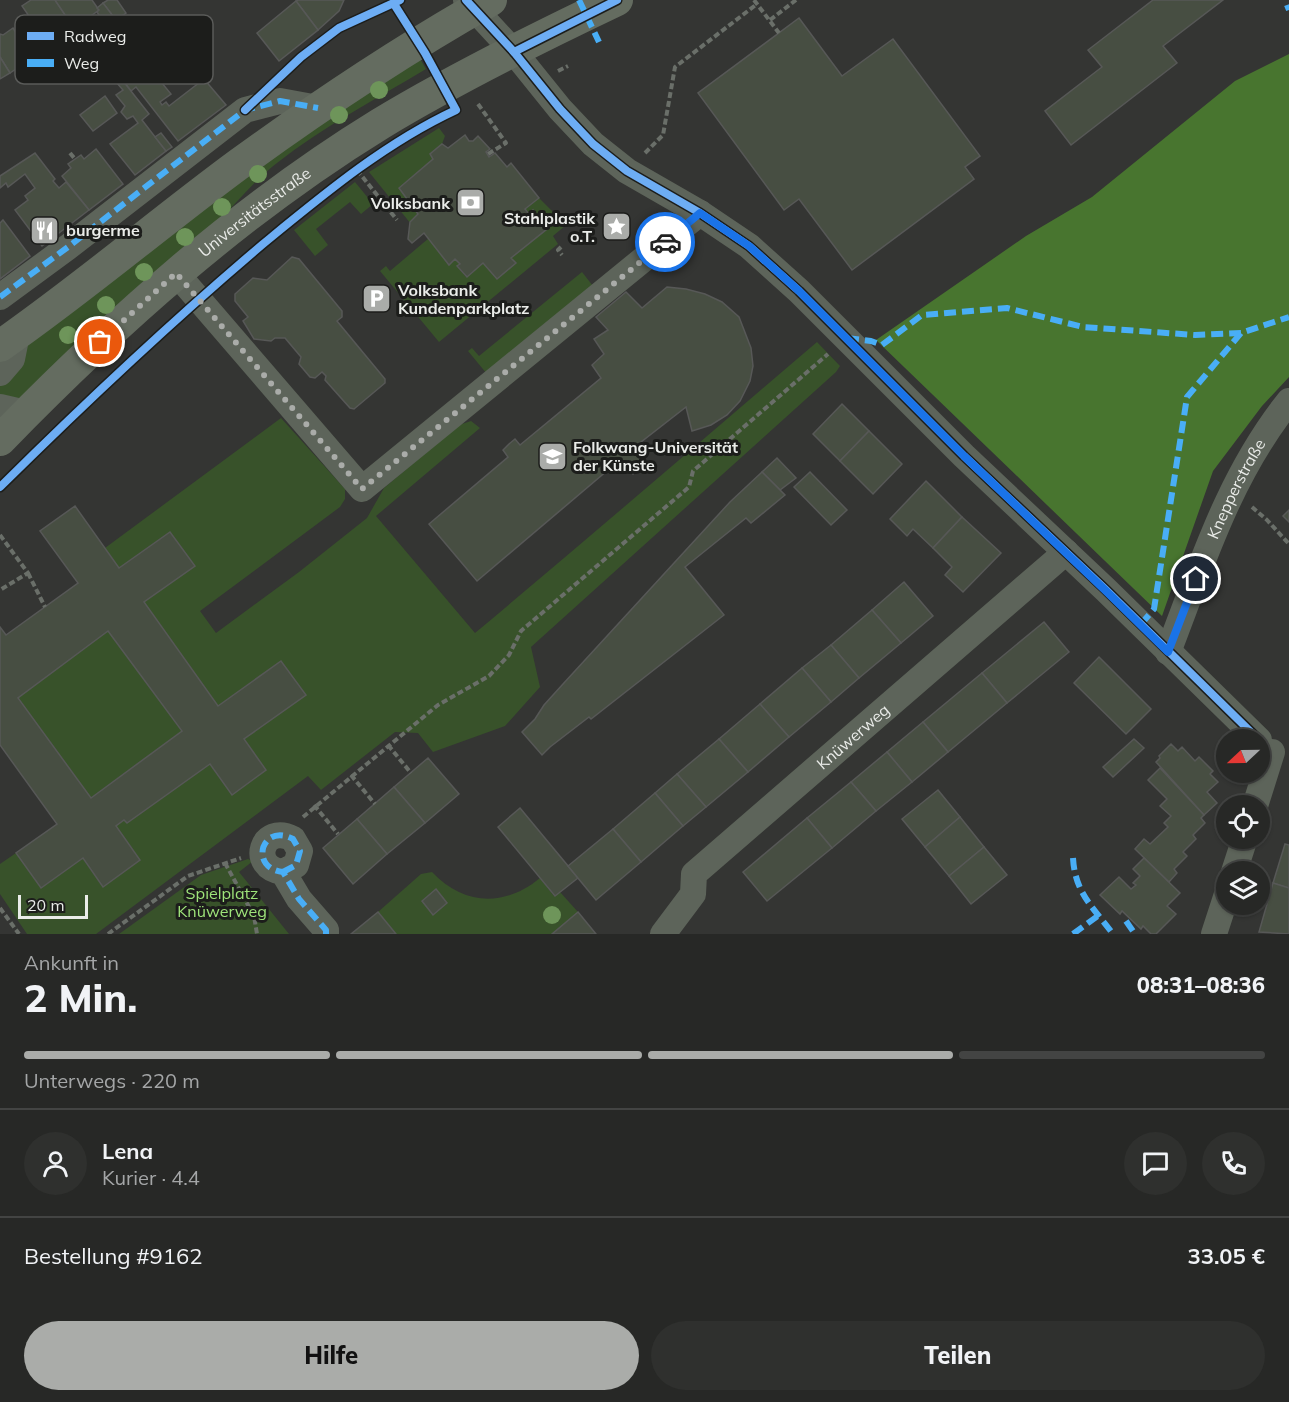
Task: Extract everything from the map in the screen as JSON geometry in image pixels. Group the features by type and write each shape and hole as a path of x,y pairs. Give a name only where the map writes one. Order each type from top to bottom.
{"main road":[{"name":"Universitätsstraße","path":"0,440 13,410 100,342 176,273 277,195 379,125 444,87 617,0"},
{"path":"9,340 238,165 318,108 477,3"}],"street":[{"path":"477,3 560,109 593,144 627,171 700,213 749,246 847,338 964,456 1248,729"},
{"path":"0,297 245,110 280,101 318,108"},
{"path":"176,273 296,404 362,489 700,213"},
{"path":"0,374 12,359 9,340"},
{"name":"Knepperstraße","path":"1168,652 1212,534 1250,457 1271,423 1289,401"},
{"name":"Knüwerweg","path":"663,934 693,894 694,874 1066,552"},
{"path":"283,872 296,865 300,851 293,838 279,834 271,837 263,848 264,861 269,868 283,872 299,899 326,930 326,934"},
{"path":"1214,934 1220,915"}],"path":[{"path":"770,20 796,0"},
{"path":"627,171 663,135 675,67 756,2 779,33"},
{"path":"478,104 506,143 488,154"},
{"path":"70,153 75,159"},
{"path":"357,170 397,220"},
{"path":"561,247 558,250 562,255"},
{"path":"299,820 314,805 438,705 489,676 508,655 521,631 689,487 693,471 847,338"},
{"path":"1232,493 1267,520 1289,544"},
{"path":"0,535 28,573 45,607"},
{"path":"0,590 28,573"},
{"path":"388,745 411,773"},
{"path":"351,775 375,804"},
{"path":"314,805 338,834"},
{"path":"108,934 188,876 247,856 262,855"},
{"path":"225,863 254,916 257,934"},
{"path":"0,908 19,934"}],"green space":[{"path":"1289,54 1289,377 1262,406 1213,471 1162,616 876,340 1026,236 1092,197 1235,81"},
{"path":"419,57 426,69 331,125 277,163 216,225 23,401 0,398 0,385 28,341 281,149"},
{"path":"439,128 445,136 442,144 430,154 433,159 399,188 418,214 410,222 411,224 369,172"},
{"path":"355,182 373,204 361,214 350,202 316,229 328,245 315,256 294,230"},
{"path":"539,198 566,225 553,236 558,244 439,342 380,271 386,266 390,271 429,238 449,264 455,259 460,264 457,266 466,277 483,263 497,279 515,263 511,258 547,229 533,210 529,214 525,209"},
{"path":"582,272 593,286 487,374 468,351 472,348 479,356"},
{"path":"817,342 840,366 836,372 531,647 540,687 505,726 433,752 418,733 395,732 321,790 308,776 96,934 27,934 0,894 0,864 16,853 41,888 83,858 103,886 116,826 124,820 127,823 210,764 232,794 266,770 244,739 305,695 281,661 218,706 144,602 194,565 170,532 119,568 105,548 281,418 345,489 345,499 340,507 200,611 216,633 367,518 384,488 459,425 471,421 480,428 376,516 475,633"},
{"path":"108,631 182,731 91,798 18,698"},
{"name":"Spielplatz Knüwerweg","path":"248,859 253,861 239,872 289,934 119,934 201,875"},
{"path":"432,872 457,891 485,899 513,894 540,878 554,896 560,892 578,912 552,934 396,934 378,912 421,874"}],"building":[{"path":"31,0 55,0 65,15 28,15 22,6"},
{"path":"55,0 92,0 99,10 92,15 65,15"},
{"path":"108,0 117,0 126,13 112,15 103,3"},
{"path":"344,0 339,11 318,30 296,1"},
{"path":"1153,0 1223,0 1163,46 1177,63 1071,145 1045,111 1102,67 1088,50"},
{"path":"296,1 318,30 279,61 257,33"},
{"path":"103,3 112,15 99,15 97,8"},
{"path":"799,18 842,76 893,39 980,156 965,167 974,179 852,270 799,199 784,210 698,93"},
{"path":"13,28 15,31 15,70 10,73 0,57 0,34 3,35"},
{"path":"0,57 10,73 0,79"},
{"path":"118,84 125,84 149,114 142,120 166,151 135,175 110,144 138,123 133,116 127,119 121,112 125,106 116,95 123,90"},
{"path":"126,84 163,84 171,94 160,102 162,105 166,102 169,106 198,84 208,84 226,105 178,141 136,87 131,91"},
{"path":"105,96 117,113 93,131 80,115"},
{"path":"161,133 172,147 166,151 155,137"},
{"name":"Volksbank","path":"465,135 469,141 473,141 478,136 490,149 486,152 489,157 495,153 507,167 511,163 539,198 525,209 529,214 533,210 547,229 511,258 516,263 497,279 483,263 467,277 457,266 460,264 455,259 449,265 424,233 412,243 408,239 410,222 418,214 399,188 433,159 430,154 442,144 448,148"},
{"path":"96,149 123,184 89,210 62,176 71,168 68,164 81,155 84,159"},
{"path":"35,153 59,188 66,182 89,210 42,246 15,210 28,200 25,196 35,188 25,174 8,187 6,183 0,188 0,176"},
{"path":"3,220 30,256 0,279 0,223"},
{"path":"292,257 299,259 342,311 342,317 337,321 385,379 385,383 354,409 350,408 325,380 326,376 322,372 315,378 310,377 299,364 301,357 285,338 275,338 271,341 254,339 243,321 248,317 235,301 235,294 253,278 267,280"},
{"path":"667,287 705,294 722,302 739,317 751,348 753,366 750,381 740,401 727,415 711,425 692,431 686,407 636,446 647,462 633,474 621,459 477,581 429,524 508,457 503,450 509,444 515,439 520,445 601,378 592,365 604,354 594,339 608,330 596,317 626,292 642,308"},
{"path":"842,404 869,431 840,461 813,434"},
{"path":"869,431 902,464 873,494 840,461"},
{"path":"777,458 796,478 780,490 762,472"},
{"path":"762,472 785,495 751,523 746,518 685,567 724,615 542,755 522,732 730,502"},
{"path":"810,472 847,510 831,525 794,487"},
{"path":"926,481 962,517 933,548 913,529 907,536 890,519"},
{"path":"75,506 119,568 170,532 195,566 144,602 218,706 281,661 306,695 244,739 266,770 232,795 210,764 127,823 124,820 116,826 140,860 103,887 83,858 41,888 16,853 57,824 0,745 0,627 6,635 78,583 40,531","holes":["108,631 182,731 91,798 18,698"]},
{"path":"1289,510 1289,522 1283,516"},
{"path":"962,517 1001,553 963,592 945,575 952,567 933,548"},
{"path":"904,582 933,616 901,643 872,610"},
{"path":"872,610 901,643 859,678 831,645"},
{"path":"1044,622 1069,652 1007,703 982,673"},
{"path":"831,645 859,678 831,702 802,668"},
{"path":"1099,657 1151,709 1126,734 1074,683"},
{"path":"802,668 831,702 789,737 760,704"},
{"path":"982,673 1007,703 948,752 923,722"},
{"path":"760,704 789,737 748,772 719,739"},
{"path":"923,722 948,752 912,782 887,752"},
{"path":"719,739 748,772 706,807 677,774"},
{"path":"1134,739 1144,748 1113,777 1103,767"},
{"path":"1171,744 1178,751 1182,747 1195,761 1199,757 1213,771 1210,774 1217,783 1207,792 1216,804 1204,815 1156,762"},
{"path":"887,752 912,782 876,811 851,782"},
{"path":"428,758 459,794 425,823 394,787"},
{"path":"1160,768 1204,815 1201,818 1205,823 1193,835 1196,839 1183,852 1187,856 1174,869 1177,873 1169,882 1135,849 1144,839 1150,844 1168,827 1164,823 1171,816 1160,806 1167,799 1148,780"},
{"path":"677,774 706,807 683,826 655,793"},
{"path":"851,782 876,811 832,848 807,818"},
{"path":"394,787 425,823 387,854 357,819"},
{"path":"938,790 960,817 925,847 902,819"},
{"path":"655,793 683,826 641,862 613,829"},
{"path":"520,808 578,878 555,896 498,827"},
{"path":"960,817 984,847 949,876 925,847"},
{"path":"807,818 832,848 767,901 743,872"},
{"path":"357,819 387,854 353,884 323,848"},
{"path":"613,829 641,862 596,900 568,866"},
{"path":"1285,844 1289,845 1289,888 1273,883"},
{"path":"984,847 1007,875 971,904 949,876"},
{"path":"1144,858 1180,893 1167,906 1176,914 1156,934 1151,934 1143,926 1141,929 1122,911 1120,914 1100,895 1119,877 1131,889 1136,885 1133,883 1140,876 1133,869"},
{"path":"1273,883 1289,888 1289,934 1259,932 1264,915 1270,915 1270,894"},
{"path":"436,889 447,903 433,915 422,901"},
{"path":"378,912 396,934 351,934"},
{"path":"578,912 596,934 552,934"}],"marked path":[{"path":"579,0 599,42"},
{"path":"1287,5 1289,10"},
{"path":"0,297 245,110 280,101 318,108"},
{"path":"847,338 882,345 922,315 1007,308 1083,327 1195,335 1241,333"},
{"path":"1141,624 1154,609 1187,397 1241,333 1289,317"},
{"path":"283,872 296,865 300,851 293,839 282,835 273,836 263,848 265,863 272,869 283,872 299,899 326,930 326,934"},
{"path":"1073,858 1074,870 1081,890 1113,934"},
{"path":"1073,934 1099,915"},
{"path":"1126,921 1135,934"}],"cycle path":[{"path":"245,110 301,57 339,28 400,0"},
{"path":"466,0 593,144 627,171 700,213 749,246 799,291 964,456 1106,590 1248,729"},
{"path":"514,52 617,0"},
{"path":"0,487 129,363 263,244 332,188 380,154 404,138 456,110 425,53 394,4"}],"way so far":[{"path":"100,342 176,273 362,489 665,242"}],"place":[{"name":"Volksbank","path":"471,203"},
{"name":"Stahlplastik o.T.","path":"616,227"},
{"name":"burgerme","path":"45,230"},
{"name":"Volksbank Kundenparkplatz","path":"377,299"},
{"name":"Folkwang-Universität der Künste","path":"552,456"}],"route":[{"path":"665,242 700,213 749,246 799,291 964,456 1168,652 1196,579"}]}
